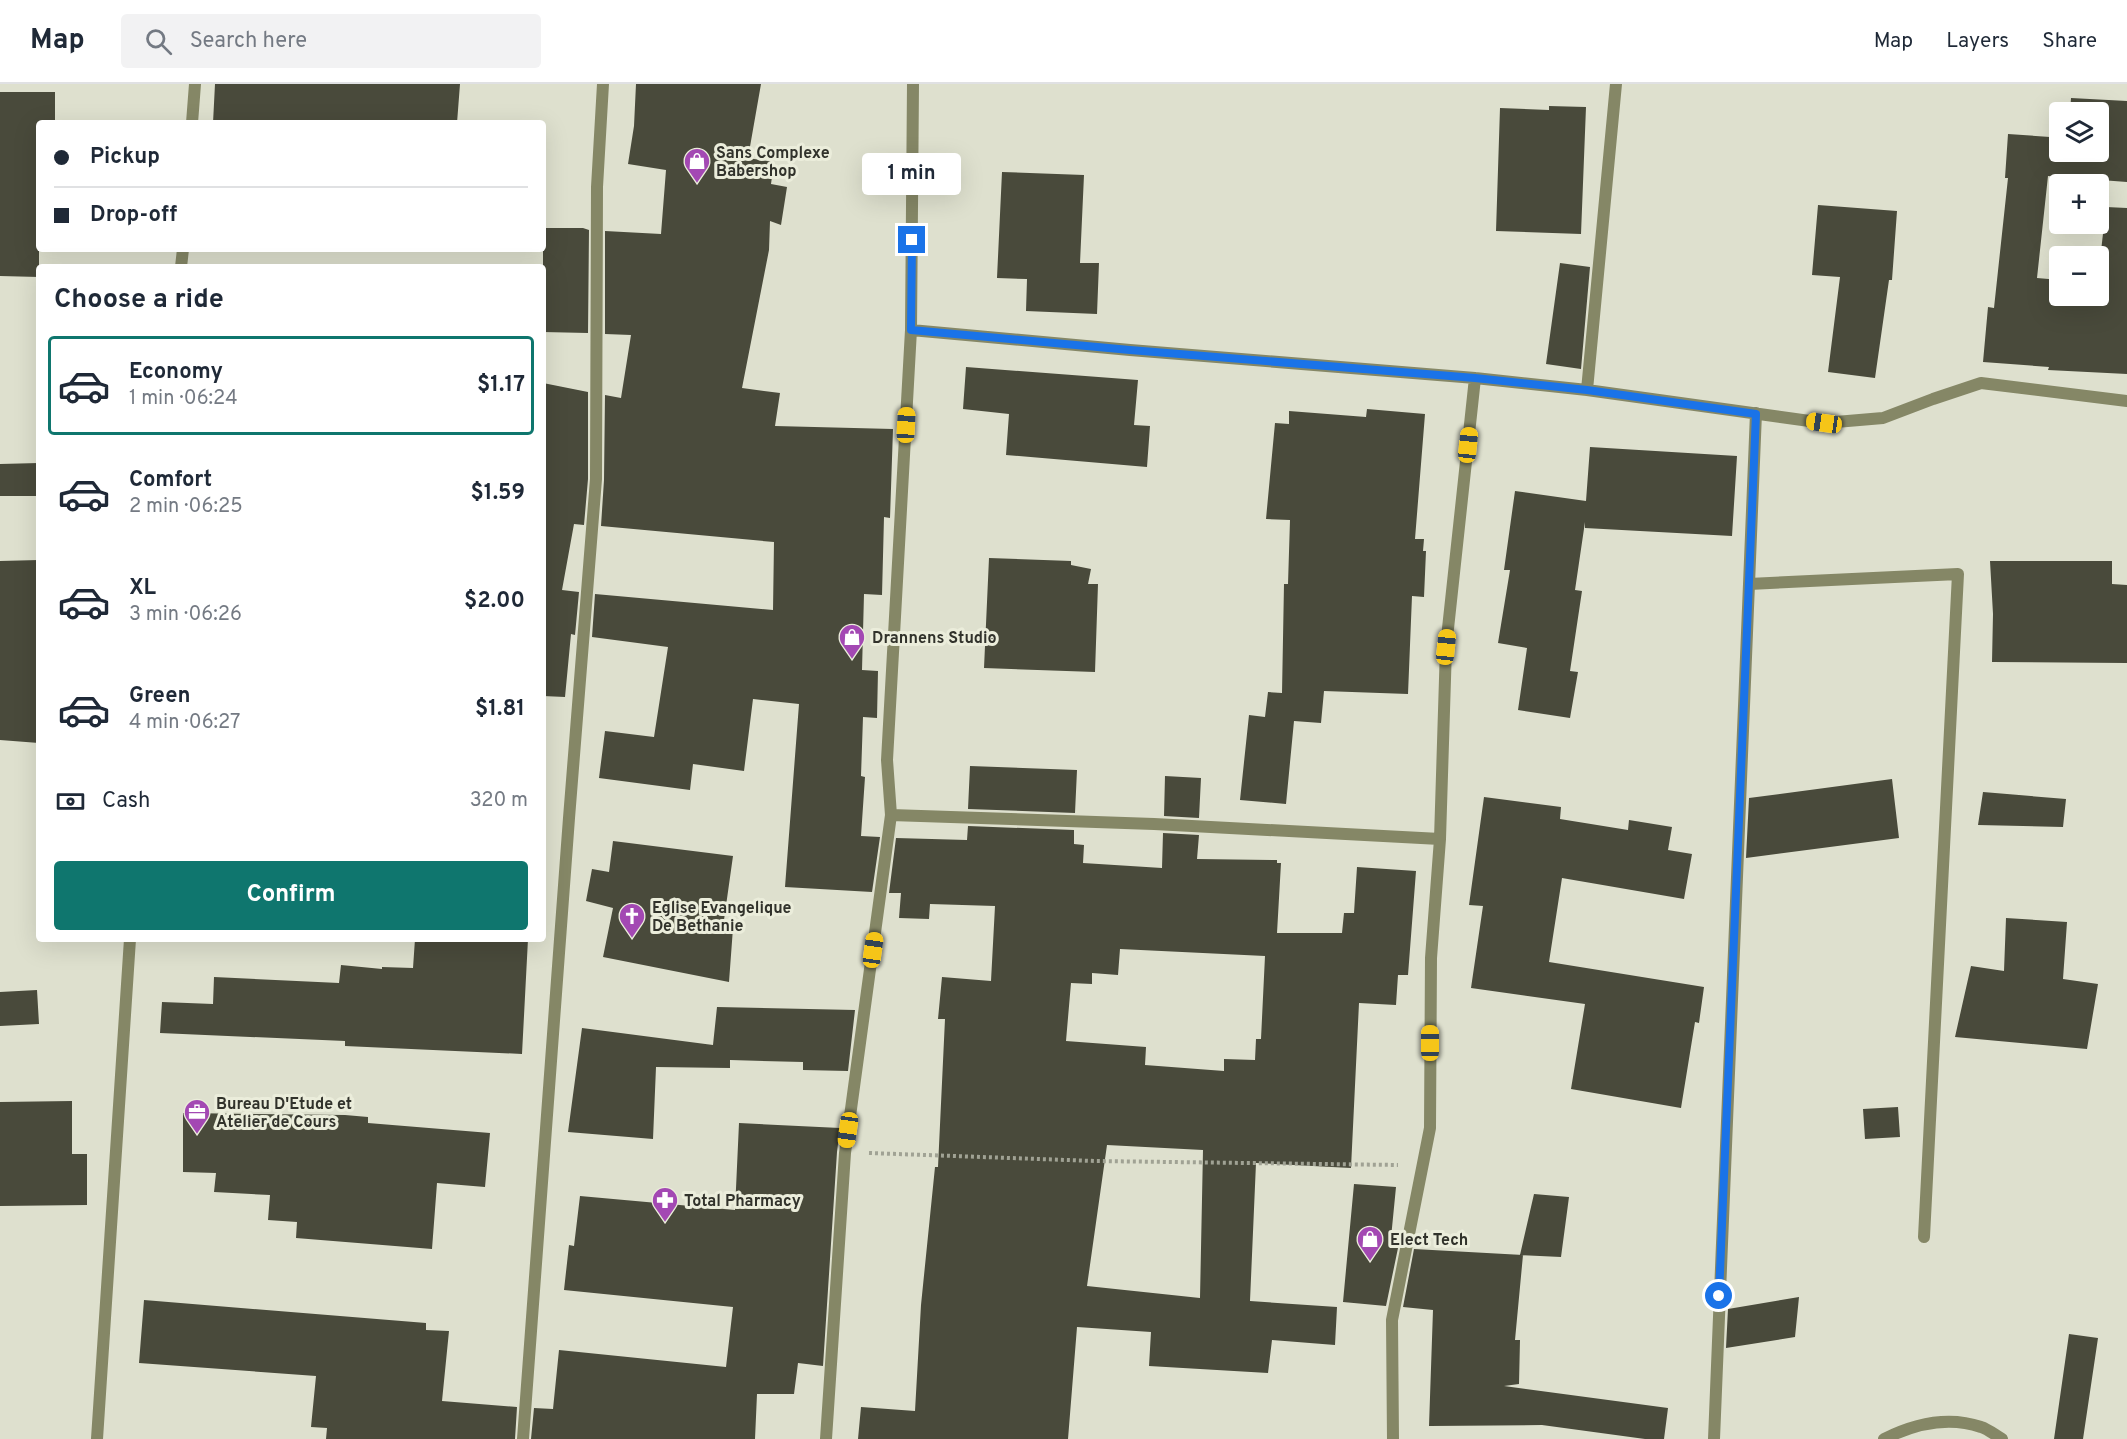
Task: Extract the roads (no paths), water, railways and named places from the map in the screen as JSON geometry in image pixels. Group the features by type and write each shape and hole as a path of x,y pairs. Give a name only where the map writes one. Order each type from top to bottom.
{"street":[{"path":"192,120 195,84"},
{"path":"523,1439 596,479 597,187 603,84"},
{"path":"826,1439 845,1153 891,815 887,760 911,330 913,84"},
{"path":"1587,390 1616,84"},
{"path":"911,330 1475,378 1587,390 1824,423 1883,418 1981,383 2127,401"},
{"path":"1393,1439 1392,1320 1430,1128 1431,958 1440,839 1446,647 1475,378"},
{"path":"1714,1439 1756,414"},
{"path":"1749,584 1959,574 1924,1236"},
{"path":"891,815 1154,824 1440,839"},
{"path":"97,1439 130,942"},
{"path":"1884,1439 1904,1429 1946,1421 1982,1427 2002,1439"}],"place":[{"name":"Sans Complexe Babershop","path":"697,184"},
{"name":"Drannens Studio","path":"852,660"},
{"name":"Eglise Evangelique De Bethanie","path":"632,939"},
{"name":"Bureau D'Etude et Atelier de Cours","path":"197,1135"},
{"name":"Total Pharmacy","path":"665,1223"},
{"name":"Elect Tech","path":"1370,1262"}]}
